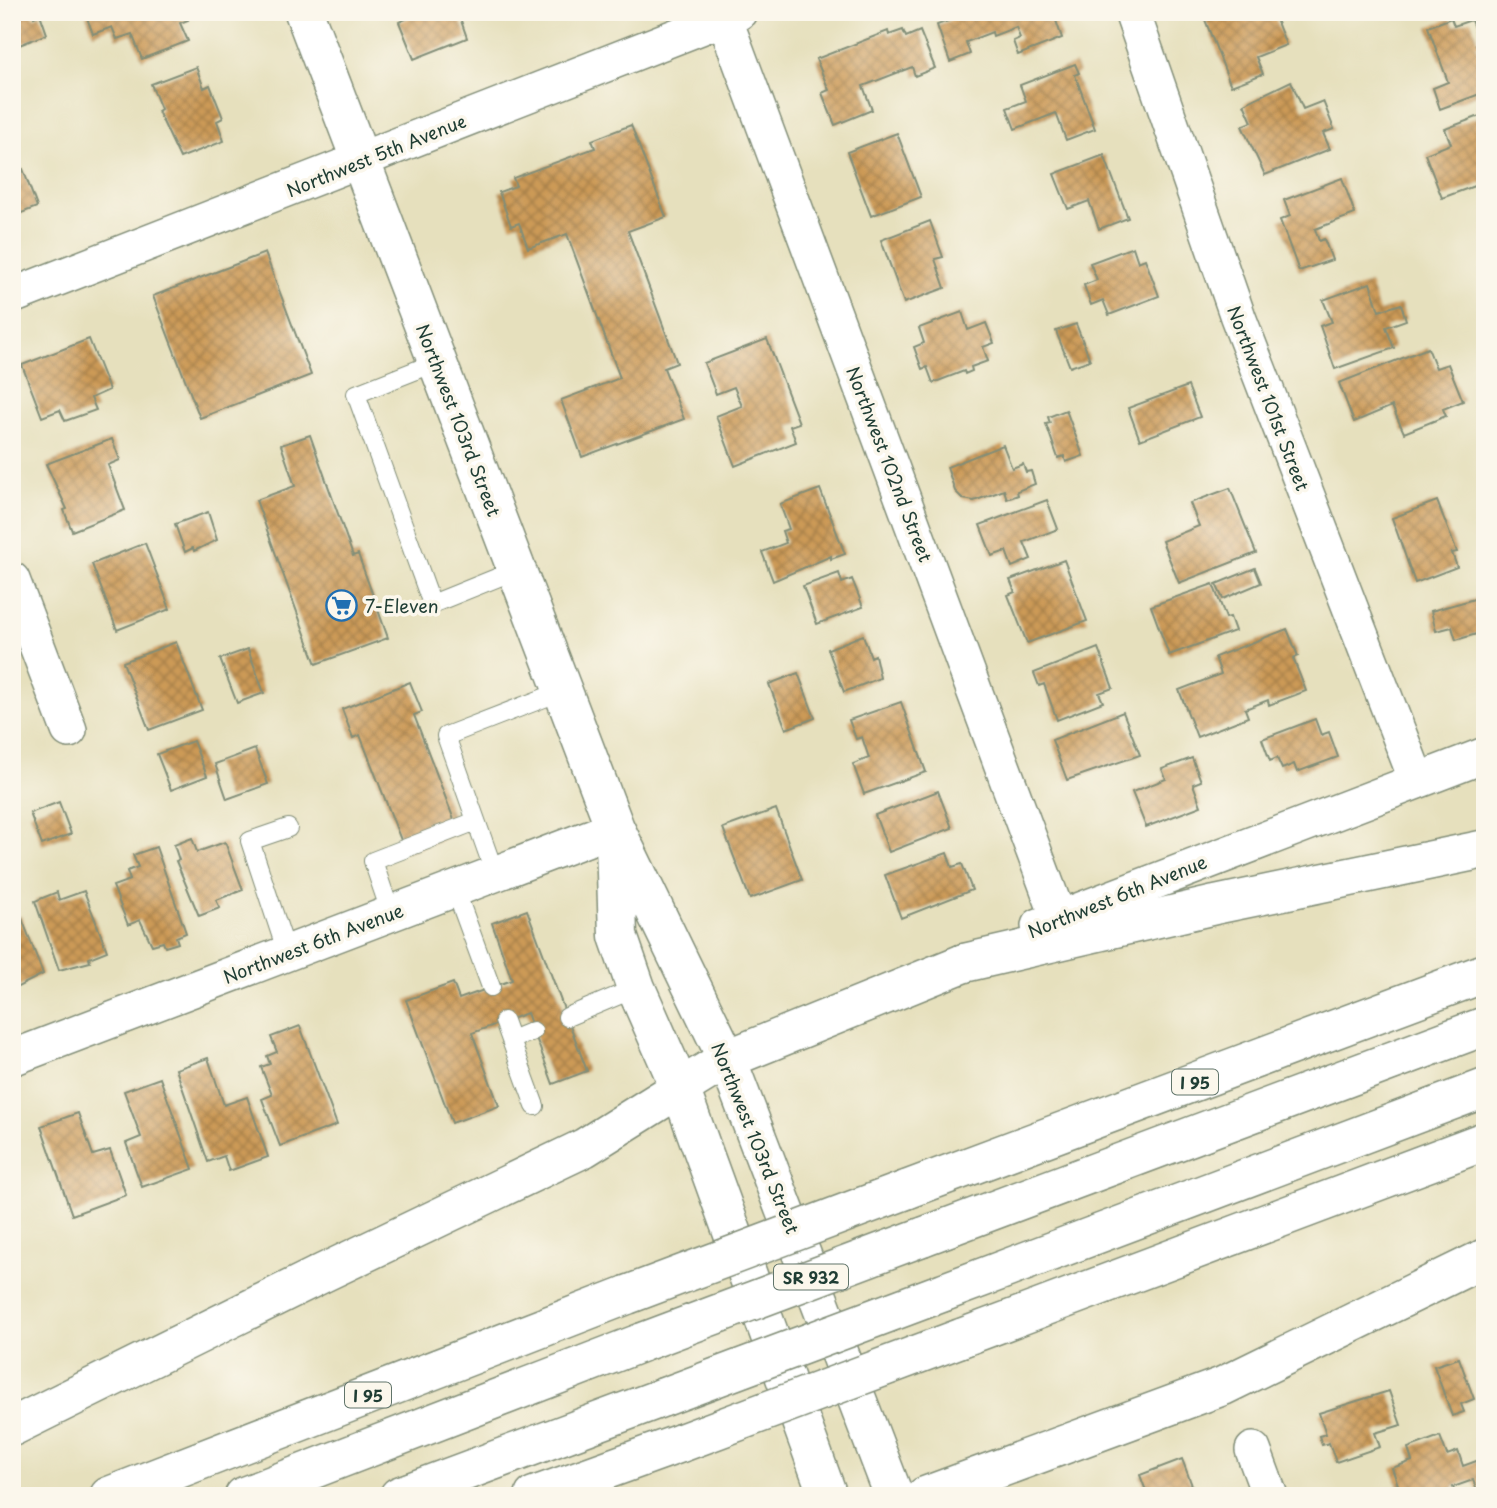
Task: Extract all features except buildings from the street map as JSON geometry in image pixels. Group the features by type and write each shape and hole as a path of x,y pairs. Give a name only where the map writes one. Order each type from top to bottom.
{"main road":[{"name":"Northwest 103rd Street","path":"304,12 615,828 727,1059 894,1496"},
{"name":"Northwest 103rd Street","path":"615,828 618,936 636,988 680,1088 828,1496"},
{"path":"964,963 1215,905 1485,849"},
{"name":"Northwest 6th Avenue","path":"12,1427 584,1148 727,1059 964,963"},
{"name":"I 95","path":"109,1496 627,1295 1485,973"},
{"path":"244,1496 643,1342 1485,1026"},
{"path":"399,1496 1485,1088"},
{"path":"534,1496 1485,1141"},
{"path":"925,1496 1223,1386 1485,1258"},
{"path":"974,1496 1009,1463"}],"street":[{"name":"Northwest 101st Street","path":"1132,12 1238,317 1417,780"},
{"name":"Northwest 5th Avenue","path":"12,296 361,161 728,14"},
{"name":"Northwest 102nd Street","path":"728,14 1058,916"},
{"path":"12,580 69,730"},
{"name":"Northwest 6th Avenue","path":"964,963 1058,916 1485,755"},
{"name":"Northwest 6th Avenue","path":"12,1058 615,828"},
{"path":"1252,1450 1270,1496"}],"lane":[{"path":"437,362 356,394 432,604 516,570"},
{"path":"495,874 446,736 562,691"},
{"path":"391,914 373,861 476,821"},
{"path":"288,828 250,841 288,953"},
{"path":"455,889 491,987"},
{"path":"567,1017 636,988"},
{"path":"504,1021 535,1106"},
{"path":"511,1040 533,1031"}],"place":[{"name":"7-Eleven","path":"342,605"}]}
